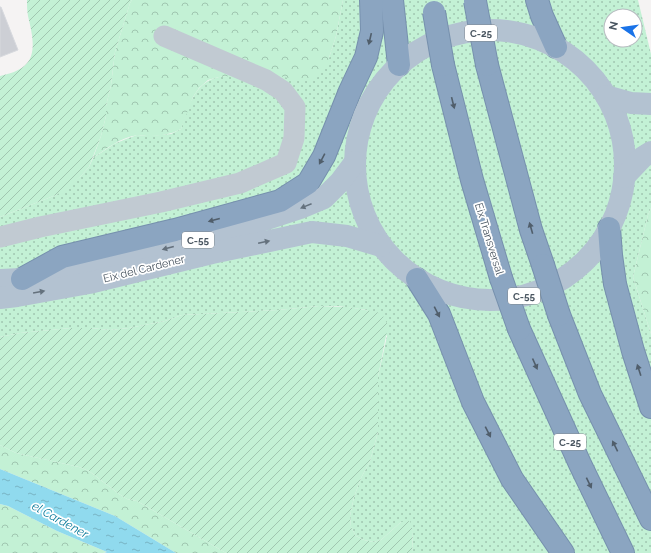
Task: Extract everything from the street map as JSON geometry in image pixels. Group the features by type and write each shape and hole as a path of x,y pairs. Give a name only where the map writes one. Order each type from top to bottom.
{"highway":[{"path":"22,279 62,257 175,230 280,201 308,183 324,156 350,91 366,57 372,31 371,0"},
{"path":"392,0 399,65"},
{"path":"537,0 542,16 556,47"},
{"name":"C-25","path":"475,1 487,65 531,230 542,265 559,315 590,394 651,519"},
{"name":"Eix Transversal","path":"433,6 443,65 472,180 501,278 519,329 580,464 623,553"},
{"path":"609,228 615,284 633,351 651,407"},
{"path":"417,279 439,314 473,402 512,479 563,553"}],"main road":[{"name":"C-55","path":"494,30 518,33 534,37 556,47 581,66 597,83 606,96 615,115 622,136 625,156 624,177 618,207 609,228 596,248 574,271 554,284 524,296 501,300 469,299 438,290 417,279 394,261 381,246 364,213 358,192 355,177 356,148 359,133 369,105 382,84 399,65 418,50 455,34 494,30"},
{"path":"606,96 631,104 651,104"},
{"path":"624,177 643,157 651,152"},
{"name":"Eix del Cardener","path":"0,280 22,279 159,250 224,233 300,208 324,198 340,182 355,162"},
{"name":"Eix del Cardener","path":"0,298 89,283 205,255 312,232 347,236 381,246"}],"lane":[{"path":"0,237 240,184 286,163 294,138 295,107 283,91 266,80 164,36"}],"green space":[{"path":"27,0 132,0 115,52 111,85 106,106 106,116 101,136 89,167 65,190 0,217 0,76 16,71 25,66 32,53 33,46"},
{"path":"132,0 343,0 336,36 329,58 325,68 318,77 308,80 297,80 275,75 232,76 208,80 199,88 193,97 181,129 164,135 132,136 114,144 93,158 106,116 106,106 111,85 115,52"},
{"path":"343,0 638,0 640,8 603,8 603,48 643,48 643,21 651,54 651,208 633,277 651,334 651,553 412,553 413,531 401,522 381,540 373,542 356,536 351,527 350,516 354,497 361,478 370,461 378,432 378,377 387,336 367,310 338,306 319,306 278,310 182,315 165,321 129,328 110,330 71,328 20,333 0,337 0,217 56,195 81,176 89,167 93,158 114,144 137,135 149,136 171,134 181,129 193,97 204,84 210,80 329,58 336,36"},
{"path":"651,208 651,334 633,277"},
{"path":"319,306 348,307 377,312 384,317 388,326 378,377 378,432 370,461 361,478 354,497 350,516 351,527 356,536 373,542 381,540 401,522 410,521 413,531 412,553 226,553 137,501 127,499 89,471 79,467 16,453 0,445 0,337 20,333 71,328 110,330 129,328 165,321 182,315 278,310"},
{"path":"0,445 16,453 79,467 89,471 127,499 137,501 226,553 176,553 115,516 0,469"},
{"path":"0,504 8,506 57,531 107,552 0,553"}],"water":[{"name":"el Cardener","path":"0,469 115,516 176,553 104,553 107,552 57,531 8,506 0,504"}],"building":[{"path":"0,7 18,50 0,57"}]}
